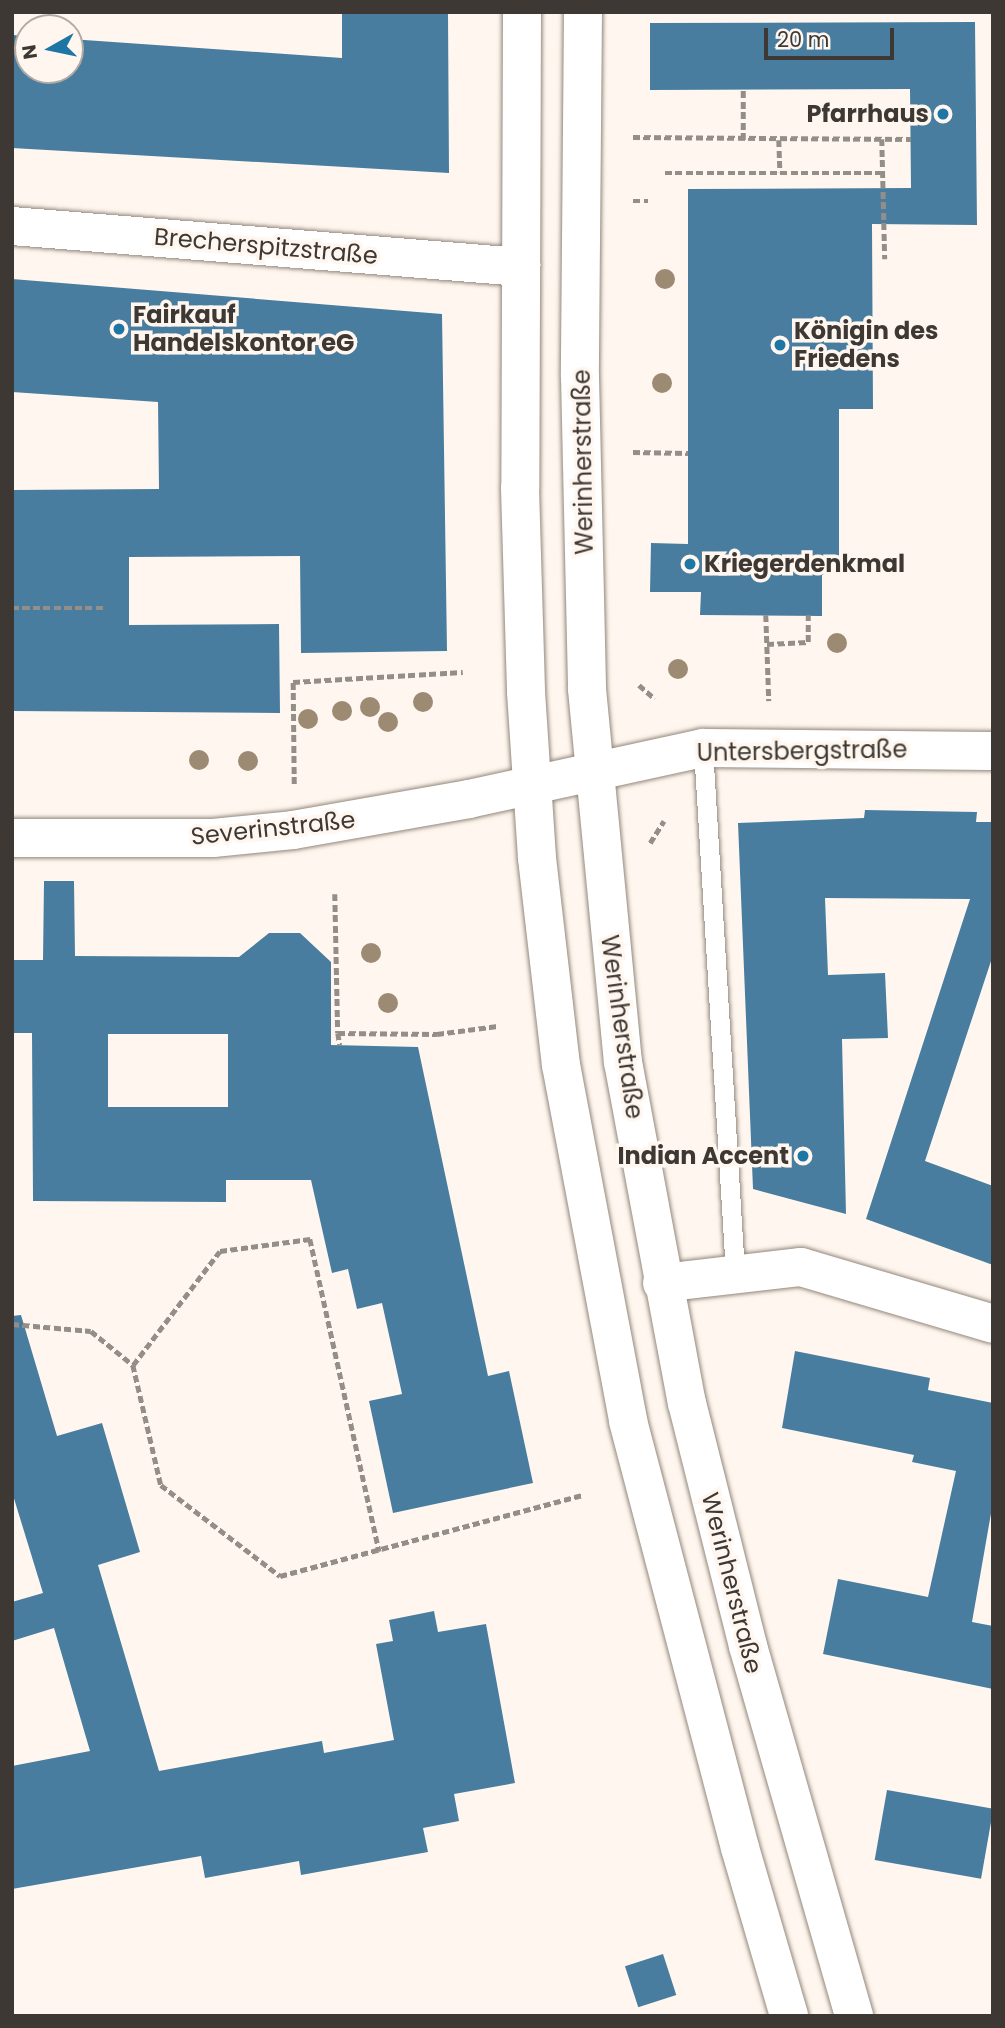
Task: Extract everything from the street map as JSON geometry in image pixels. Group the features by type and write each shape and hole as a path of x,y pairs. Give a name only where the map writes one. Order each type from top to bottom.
{"main road":[{"path":"522,12 520,488 531,786 561,1065 601,1298 631,1434 789,2016"},
{"name":"Werinherstraße","path":"583,12 580,377 587,688 623,1062 662,1283 748,1646 854,2016"},
{"name":"Brecherspitzstraße","path":"12,226 521,267"},
{"name":"Untersbergstraße","path":"531,786 703,748 993,751"},
{"name":"Severinstraße","path":"12,838 213,838 276,832 531,786"},
{"path":"662,1283 801,1266 993,1324"}],"lane":[{"path":"703,748 735,1273"}],"path":[{"path":"743,90 743,140"},
{"path":"633,137 743,140 911,139"},
{"path":"779,139 780,173"},
{"path":"882,139 884,259"},
{"path":"665,173 883,173"},
{"path":"633,201 648,201"},
{"path":"633,452 688,453"},
{"path":"12,608 106,608"},
{"path":"766,615 769,701"},
{"path":"767,645 808,642 808,615"},
{"path":"294,784 293,682 463,672"},
{"path":"639,685 655,699"},
{"path":"650,843 664,821"},
{"path":"335,894 340,1045"},
{"path":"338,1033 438,1034 497,1026"},
{"path":"133,1365 220,1251 310,1239 379,1551"},
{"path":"12,1324 91,1331 133,1365 160,1485 280,1576 582,1495"}],"building":[{"path":"342,12 448,12 449,173 12,148 12,35 14,84 84,84 84,40 342,58"},
{"name":"Königin des Friedens","path":"975,22 977,225 872,224 873,409 839,409 839,575 822,575 822,616 700,615 701,592 650,592 651,543 688,544 688,189 911,188 910,89 650,90 650,23"},
{"path":"12,279 442,314 447,651 301,653 300,556 129,557 129,625 279,624 280,713 12,711 12,490 159,489 158,402 12,392"},
{"path":"865,810 977,812 976,822 993,822 993,955 925,1161 993,1186 993,1265 866,1219 970,899 825,898 828,975 885,973 888,1038 842,1039 846,1214 753,1189 738,823 864,818"},
{"path":"44,881 74,881 75,956 239,957 269,933 300,933 331,962 331,1045 418,1047 488,1376 509,1371 533,1483 393,1513 369,1401 402,1394 382,1303 357,1309 348,1269 332,1273 311,1180 226,1180 226,1202 33,1201 32,1033 12,1033 12,960 43,960","holes":["108,1034 228,1034 228,1107 108,1107"]},
{"path":"21,1315 57,1436 102,1423 140,1552 98,1565 159,1771 322,1741 324,1753 394,1740 376,1644 393,1641 389,1620 434,1611 438,1632 486,1624 515,1783 454,1794 459,1821 423,1828 428,1852 301,1875 299,1861 205,1878 201,1856 12,1889 12,1766 90,1751 54,1628 12,1641 12,1602 43,1593 12,1492 12,1316"},
{"path":"795,1351 930,1378 928,1390 993,1403 993,1502 972,1622 993,1626 993,1689 823,1654 838,1579 928,1597 956,1471 912,1462 914,1455 782,1428"},
{"path":"887,1790 993,1809 981,1879 875,1860"},
{"path":"663,1954 676,1995 638,2007 625,1966"}],"place":[{"name":"Pfarrhaus","path":"943,114"},
{"name":"Fairkauf Handelskontor eG","path":"119,329"},
{"name":"Königin des Friedens","path":"780,345"},
{"name":"Kriegerdenkmal","path":"690,564"},
{"name":"Indian Accent","path":"803,1156"}]}
